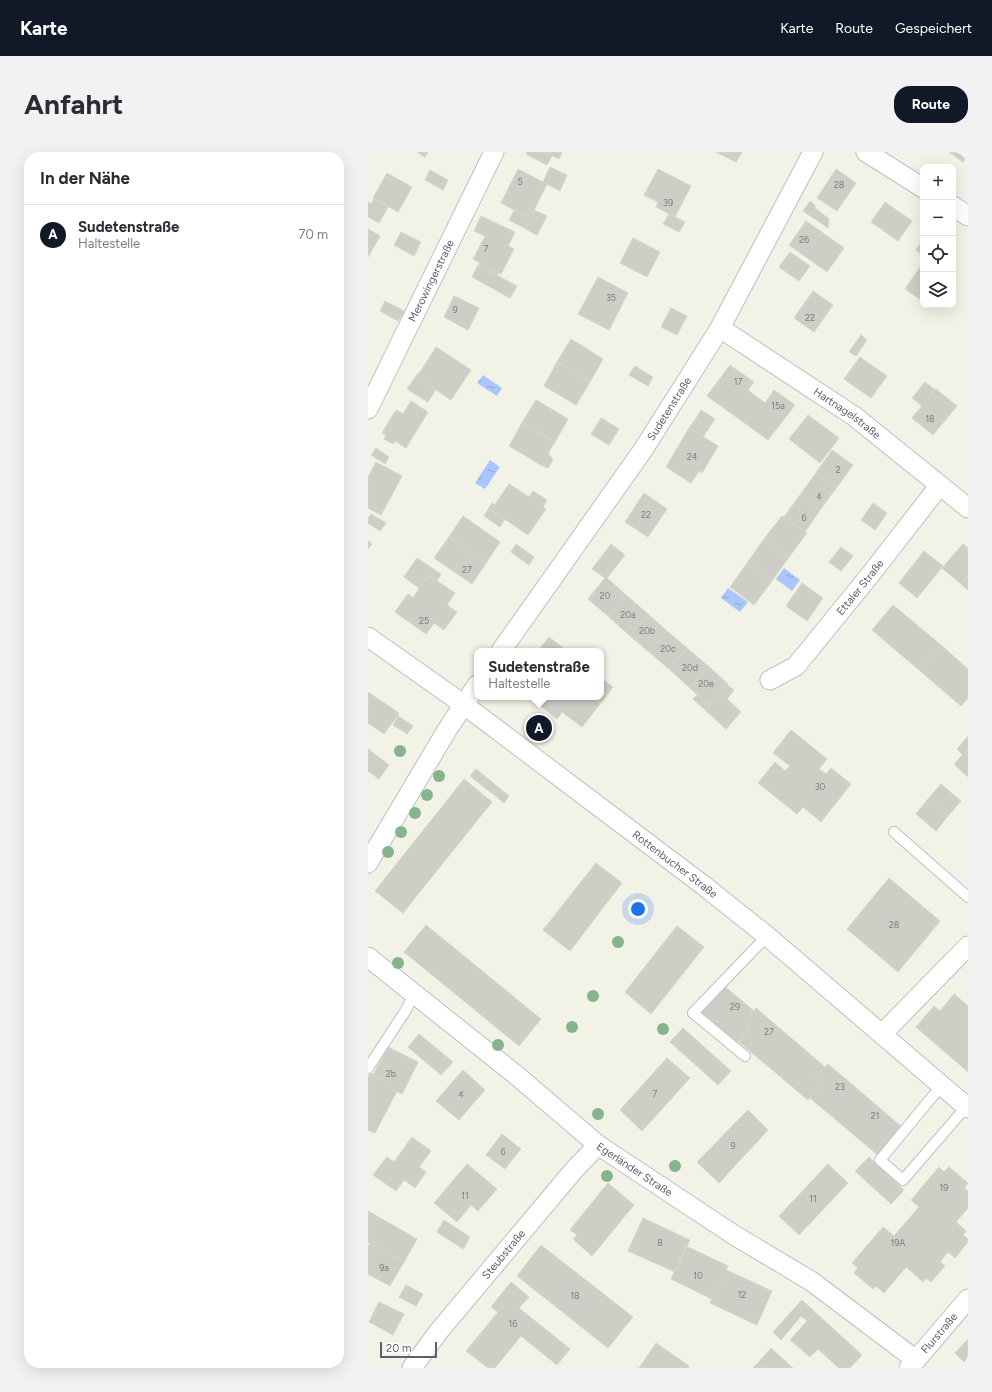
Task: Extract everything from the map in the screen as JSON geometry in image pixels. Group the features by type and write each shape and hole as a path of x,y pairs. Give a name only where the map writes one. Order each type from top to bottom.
{"street":[{"name":"Merowingerstraße","path":"368,409 494,152"},
{"name":"Sudetenstraße","path":"504,648 643,450 720,328 813,152"},
{"path":"866,152 920,186"},
{"path":"956,208 968,216"},
{"name":"Hartnagelstraße","path":"720,328 854,416 968,508"},
{"name":"Ettaler Straße","path":"770,680 796,666 870,575 940,485"},
{"name":"Rottenbucher Straße","path":"368,637 463,704 621,823 767,936 967,1107"},
{"path":"368,863 463,704 474,689"},
{"path":"882,1034 968,946"},
{"name":"Egerländer Straße","path":"368,957 516,1075 598,1145 734,1235 811,1281 913,1364"},
{"name":"Steubstraße","path":"412,1368 444,1325 574,1170 598,1145"},
{"name":"Flurstraße","path":"913,1364 968,1298"}],"lane":[{"path":"894,832 968,897"},
{"path":"745,1056 693,1013 767,936"},
{"path":"368,1068 406,1010 414,994"},
{"path":"942,1085 880,1160 903,1180 967,1107"}],"water":[{"path":"483,375 502,388 497,396 477,383"},
{"path":"490,460 500,467 485,489 475,483"},
{"path":"784,568 800,580 792,591 776,579"},
{"path":"728,588 748,602 740,612 721,598"}],"building":[{"path":"417,152 428,152 425,157"},
{"path":"527,152 544,152 552,156 547,165 526,154"},
{"path":"544,152 562,152 559,159"},
{"path":"716,152 742,152 736,162"},
{"path":"949,152 968,152 968,154 963,162"},
{"path":"550,167 567,175 560,191 543,182"},
{"path":"518,169 547,184 530,218 501,203"},
{"path":"658,169 691,186 675,217 656,207 658,202 644,195"},
{"path":"836,169 856,183 837,211 817,198"},
{"path":"430,170 448,180 443,190 425,180"},
{"path":"387,173 412,187 398,212 373,198"},
{"path":"374,199 388,207 379,223 368,217 368,202 371,204"},
{"path":"810,201 815,205 815,208 829,219 828,228 803,211"},
{"path":"885,202 912,221 898,241 871,222"},
{"path":"514,210 530,218 534,210 547,216 537,235 509,220"},
{"path":"669,214 685,222 679,232 663,224"},
{"path":"481,216 515,232 508,246 514,249 501,274 473,259 485,236 474,231"},
{"path":"806,221 844,248 827,272 789,245"},
{"path":"368,229 380,236 368,257"},
{"path":"401,232 421,242 414,256 394,245"},
{"path":"633,238 660,252 647,277 620,263"},
{"path":"920,244 920,253 916,250"},
{"path":"790,252 810,266 799,281 779,267"},
{"path":"480,263 499,273 497,275 479,266"},
{"path":"478,265 517,286 510,298 472,277"},
{"path":"920,267 920,299 905,289"},
{"path":"598,277 628,293 609,330 578,314"},
{"path":"813,291 833,305 814,332 794,318"},
{"path":"454,296 479,308 468,330 444,317"},
{"path":"385,301 404,311 398,321 380,311"},
{"path":"671,308 687,316 677,335 661,327"},
{"path":"861,335 867,340 856,356 849,352"},
{"path":"571,339 603,359 590,382 557,362"},
{"path":"436,347 471,370 451,400 417,377"},
{"path":"860,357 887,376 871,398 844,379"},
{"path":"557,362 590,382 576,405 544,386"},
{"path":"730,365 754,382 748,390 765,403 774,390 795,405 768,440 707,396"},
{"path":"635,366 653,377 648,386 629,375"},
{"path":"418,373 419,374 417,377 436,389 428,402 407,389"},
{"path":"925,382 935,390 922,406 912,398"},
{"path":"936,389 957,406 933,435 912,418"},
{"path":"536,400 568,419 555,442 522,423"},
{"path":"411,401 428,412 406,448 395,441 393,444 384,439 386,435 382,433 396,410 403,414"},
{"path":"701,410 715,419 709,428 695,420"},
{"path":"808,415 839,438 820,463 789,439"},
{"path":"601,418 619,429 609,445 591,434"},
{"path":"695,420 709,428 703,437 689,428"},
{"path":"522,423 555,442 548,453 553,460 548,468 509,446"},
{"path":"689,428 718,446 702,473 699,471 691,483 666,467"},
{"path":"376,448 389,457 385,464 371,455"},
{"path":"832,450 853,465 837,487 816,473"},
{"path":"376,462 402,476 381,515 368,508 368,477"},
{"path":"816,473 837,487 820,510 800,495"},
{"path":"509,484 529,497 533,491 547,500 543,507 546,509 528,535 491,510"},
{"path":"644,493 667,509 648,537 625,522"},
{"path":"800,495 820,510 805,532 784,517"},
{"path":"492,503 495,505 491,510 505,519 500,527 484,516"},
{"path":"873,503 887,513 875,530 861,520"},
{"path":"371,514 386,523 380,531 368,523 368,518"},
{"path":"463,516 500,542 486,563 449,537"},
{"path":"782,516 807,533 789,557 764,539"},
{"path":"449,537 486,563 472,584 434,558"},
{"path":"764,539 789,557 772,581 747,563"},
{"path":"368,541 372,544 368,549"},
{"path":"516,544 534,557 529,565 511,552"},
{"path":"611,544 625,555 607,578 605,578 592,569"},
{"path":"963,544 968,548 968,576 961,584 942,568"},
{"path":"841,547 853,556 841,571 829,562"},
{"path":"924,551 943,566 917,598 899,583"},
{"path":"417,558 441,574 437,581 428,575 419,588 404,577"},
{"path":"747,563 772,581 754,605 730,587"},
{"path":"428,575 455,593 447,605 457,612 444,630 434,623 426,634 395,612 408,594 413,598"},
{"path":"968,576 968,590 961,584"},
{"path":"606,577 626,595 608,616 588,599"},
{"path":"802,583 823,598 807,621 786,606"},
{"path":"626,595 648,614 630,636 608,616"},
{"path":"893,605 941,645 919,670 872,630"},
{"path":"648,614 667,631 649,652 630,636"},
{"path":"667,631 687,648 669,669 649,652"},
{"path":"549,637 563,648 540,648"},
{"path":"941,645 968,669 968,698 961,706 919,670"},
{"path":"687,648 708,666 690,688 669,669"},
{"path":"708,666 728,684 709,705 690,688"},
{"path":"604,680 613,687 604,699"},
{"path":"727,685 734,690 727,699 741,712 726,729 693,699 698,694 709,705"},
{"path":"368,692 399,713 384,734 368,723"},
{"path":"534,700 603,700 582,727 562,712 557,719"},
{"path":"398,716 413,726 407,734 393,725"},
{"path":"791,730 827,759 819,769 826,774 831,768 851,784 821,822 803,807 797,814 758,783 775,762 785,771 790,766 773,753"},
{"path":"968,736 968,749 963,755 957,749"},
{"path":"368,749 389,765 379,779 368,771"},
{"path":"968,749 968,777 954,764"},
{"path":"476,769 498,787 493,794 470,776"},
{"path":"464,779 492,802 403,913 375,891"},
{"path":"941,784 961,801 948,816 928,799"},
{"path":"498,787 509,796 504,803 493,794"},
{"path":"928,799 948,816 936,831 916,814"},
{"path":"596,863 622,883 570,951 543,930"},
{"path":"889,878 940,921 898,972 847,929"},
{"path":"426,925 541,1019 519,1046 404,952"},
{"path":"677,926 704,947 651,1014 625,992"},
{"path":"723,985 754,1011 744,1023 750,1028 737,1044 700,1013"},
{"path":"954,994 968,1006 968,1072 916,1027 934,1006 940,1011"},
{"path":"756,1008 825,1067 815,1079 822,1084 808,1100 739,1042 750,1028 744,1023"},
{"path":"683,1028 731,1071 718,1085 670,1042"},
{"path":"419,1034 453,1062 441,1075 408,1047"},
{"path":"388,1047 418,1062 402,1094 385,1085 387,1082 373,1075"},
{"path":"667,1058 690,1078 642,1131 620,1110"},
{"path":"828,1064 903,1128 879,1156 810,1098 822,1084 815,1079"},
{"path":"463,1070 485,1090 459,1120 436,1101"},
{"path":"370,1073 387,1082 385,1085 397,1091 375,1133 368,1130 368,1077"},
{"path":"748,1110 768,1130 719,1183 697,1162"},
{"path":"502,1134 521,1149 505,1169 486,1155"},
{"path":"412,1137 431,1151 419,1167 426,1172 415,1188 404,1180 396,1191 373,1175 387,1157 394,1162"},
{"path":"869,1157 904,1190 891,1204 855,1171"},
{"path":"467,1164 497,1189 478,1211 471,1205 457,1222 434,1203"},
{"path":"828,1164 848,1183 799,1235 779,1216"},
{"path":"939,1167 944,1172 949,1167 968,1183 964,1188 968,1191 968,1208 956,1222 966,1231 963,1235 968,1239 968,1242 955,1258 948,1252 940,1262 945,1266 931,1282 926,1278 923,1282 906,1267 884,1293 876,1286 873,1289 854,1273 858,1268 852,1263 883,1227 894,1236 919,1207 911,1200"},
{"path":"608,1183 634,1205 592,1256 573,1239 577,1235 570,1230"},
{"path":"368,1211 417,1239 404,1262 368,1242"},
{"path":"643,1218 690,1240 675,1272 628,1251"},
{"path":"444,1220 470,1237 463,1249 437,1232"},
{"path":"370,1243 404,1262 390,1286 368,1274 368,1246"},
{"path":"541,1245 633,1317 608,1348 517,1276"},
{"path":"686,1246 728,1266 712,1299 671,1279"},
{"path":"726,1270 772,1291 757,1325 710,1303"},
{"path":"511,1282 529,1297 519,1308 570,1349 557,1365 521,1336 495,1368 488,1368 466,1351 498,1312 491,1307"},
{"path":"406,1285 423,1294 416,1306 399,1297"},
{"path":"802,1300 815,1312 807,1321 801,1316 781,1340 773,1332"},
{"path":"379,1302 404,1314 393,1335 369,1322"},
{"path":"815,1312 862,1355 850,1368 839,1368 818,1349 810,1357 790,1340"},
{"path":"968,1339 968,1366 955,1353"},
{"path":"656,1343 689,1366 688,1368 639,1368"},
{"path":"771,1348 793,1368 762,1368 757,1364"},
{"path":"757,1364 762,1368 753,1368"}],"place":[{"name":"Sudetenstraße","path":"539,728"}]}
